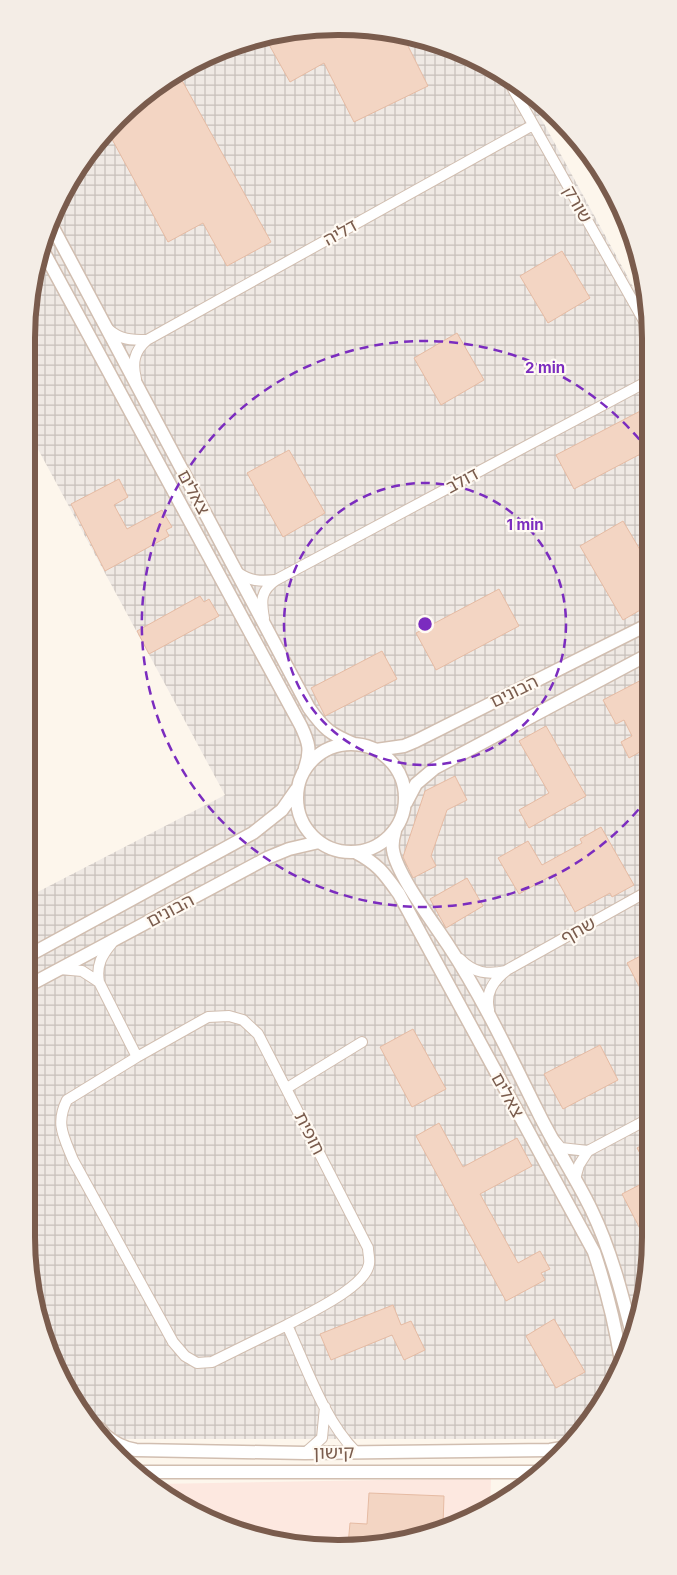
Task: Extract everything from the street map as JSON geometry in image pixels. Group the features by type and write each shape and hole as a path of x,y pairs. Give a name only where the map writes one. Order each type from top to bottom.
{"street":[{"name":"שורק","path":"515,92 641,315"},
{"name":"דליה","path":"137,384 134,358 142,344 147,340 534,124"},
{"name":"צאלים","path":"55,231 310,708 318,721 334,736 354,744"},
{"name":"צאלים","path":"46,256 301,726 309,746 310,755 305,768"},
{"path":"106,328 114,335 122,338 147,340"},
{"name":"דולב","path":"265,623 261,601 268,585 642,384"},
{"name":"דולב","path":"238,572 246,579 263,582 276,580"},
{"name":"הבונים","path":"376,750 404,746 416,741 642,628"},
{"name":"הבונים","path":"405,806 416,784 435,768 642,658"},
{"path":"354,744 376,750 387,757 396,767 406,792 405,806 400,823 394,831 384,842 377,846 355,852 336,850 318,842 300,818 297,803 298,788 305,768 326,750 340,745 354,744"},
{"name":"הבונים","path":"35,953 253,833 282,810 298,788"},
{"name":"צאלים","path":"394,831 393,850 406,881 456,956 490,1016 550,1137 590,1208 608,1247 629,1324"},
{"name":"הבונים","path":"35,982 267,858 289,849 318,842"},
{"name":"צאלים","path":"355,852 376,864 399,894 594,1252 606,1288 620,1351"},
{"name":"שחף","path":"456,956 477,972 494,974 507,970 642,894"},
{"path":"115,939 104,952 100,961 98,969 99,982 137,1057"},
{"path":"60,969 82,970 99,982"},
{"name":"שחף","path":"490,1016 487,1002 489,992 494,982 507,970"},
{"name":"חופית","path":"228,1016 244,1020 258,1034 287,1088 368,1248 369,1265 362,1280 287,1325 212,1362 198,1363 184,1356 173,1342 72,1160 62,1132 61,1112 67,1100 137,1057 208,1017 228,1016"},
{"path":"287,1088 362,1042"},
{"path":"590,1208 575,1179 579,1165 588,1151 642,1122"},
{"path":"550,1137 561,1148 588,1151"},
{"path":"287,1325 325,1408 342,1439 356,1452"},
{"path":"305,1453 322,1438 325,1408"},
{"name":"קישון","path":"116,1443 127,1449 136,1450 305,1453 555,1449"},
{"name":"קישון","path":"147,1472 530,1472"}],"shaded area":[{"path":"319,36 358,36 417,45 473,66 507,86 535,107 639,299 642,338 641,1256 632,1315 619,1353 591,1405 560,1444 557,1439 112,1439 86,1405 66,1371 45,1315 36,1256 35,893 225,795 35,444 36,319 45,260 66,204 86,170 110,138 138,110 170,86 204,66 260,45"},
{"path":"491,1478 490,1499 455,1517 417,1530 398,1534 338,1540 279,1534 241,1524 204,1509 163,1484"}],"building":[{"path":"338,35 378,38 406,43 428,86 354,122 324,63 290,82 268,43 299,38"},
{"path":"181,79 271,242 227,266 203,223 168,242 111,137 138,110"},
{"path":"562,251 590,298 548,323 520,276"},
{"path":"457,333 484,380 441,405 414,358"},
{"path":"642,410 642,453 574,489 556,455"},
{"path":"289,450 325,513 283,537 247,473"},
{"path":"119,479 128,497 114,505 127,529 162,510 172,527 166,530 169,536 105,571 71,504"},
{"path":"623,521 642,553 642,609 623,620 580,546"},
{"path":"499,589 519,626 436,670 416,633"},
{"path":"200,596 204,602 209,599 219,616 149,654 137,631"},
{"path":"382,651 397,679 325,716 311,688"},
{"path":"642,680 642,751 629,758 621,742 632,736 624,720 616,724 603,700"},
{"path":"546,726 586,796 529,828 519,810 549,793 519,741"},
{"path":"455,776 467,800 447,810 431,856 436,866 413,878 403,857 425,791"},
{"path":"601,827 634,885 612,897 610,893 575,912 554,874 519,894 498,858 528,841 542,865 582,843 580,839"},
{"path":"467,878 483,906 446,928 430,899"},
{"path":"642,955 642,992 627,963"},
{"path":"413,1029 446,1089 412,1107 380,1047"},
{"path":"600,1045 618,1080 563,1109 544,1074"},
{"path":"439,1123 463,1167 517,1138 532,1166 480,1194 518,1263 540,1251 550,1269 541,1273 545,1280 506,1301 416,1136"},
{"path":"642,1145 642,1157 637,1148"},
{"path":"642,1184 642,1233 622,1194"},
{"path":"393,1305 401,1325 411,1321 425,1350 404,1360 392,1335 331,1360 320,1334"},
{"path":"554,1319 585,1372 556,1388 526,1336"},
{"path":"369,1493 444,1496 443,1521 398,1534 349,1539 350,1523 367,1524"}]}
